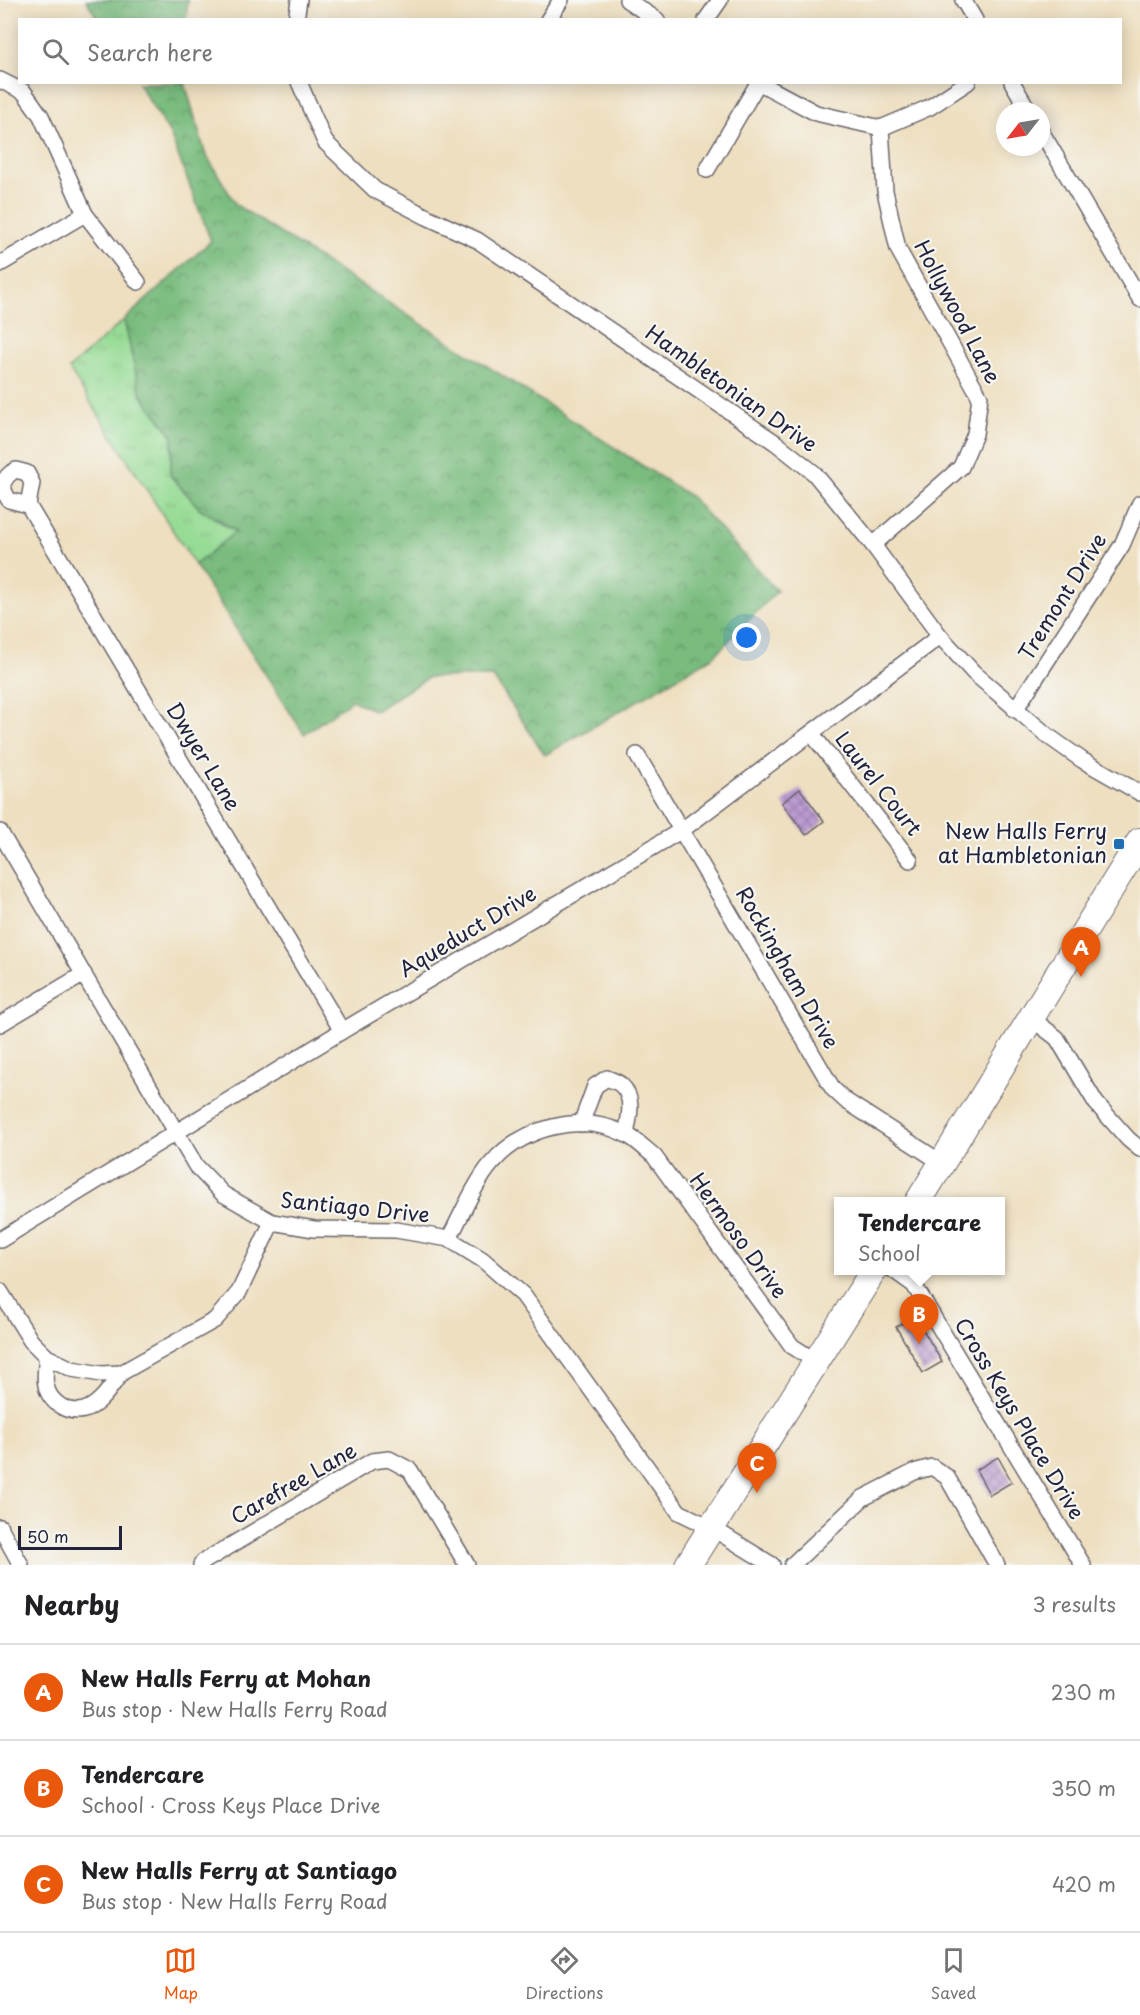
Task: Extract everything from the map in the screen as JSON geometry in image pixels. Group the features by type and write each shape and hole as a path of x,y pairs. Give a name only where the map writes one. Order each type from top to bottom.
{"main road":[{"path":"921,1197 1140,841"},
{"path":"688,1565 871,1275"}],"street":[{"path":"296,18 299,0"},
{"path":"549,18 561,0"},
{"path":"627,0 654,18"},
{"path":"707,18 720,0"},
{"path":"963,0 974,18"},
{"path":"0,80 24,92 41,116 85,214 138,282"},
{"name":"Hambletonian Drive","path":"300,84 325,142 375,190 477,240 776,443 814,473 873,545 940,636 974,673 1015,710 1082,760 1140,793"},
{"path":"707,170 757,84"},
{"path":"760,84 816,113 881,128 930,107 965,84"},
{"path":"1013,84 1024,102"},
{"name":"Hollywood Lane","path":"873,545 961,467 975,434 980,397 898,249 885,191 881,128"},
{"path":"1050,146 1140,299"},
{"path":"0,264 85,214"},
{"name":"Tremont Drive","path":"1015,710 1122,545 1140,503"},
{"name":"Dwyer Lane","path":"28,505 342,1031"},
{"name":"Aqueduct Drive","path":"0,1239 342,1031 682,830 940,636"},
{"name":"Laurel Court","path":"812,734 910,860"},
{"name":"Rockingham Drive","path":"637,756 833,1089 846,1101 942,1163"},
{"name":"Santiago Drive","path":"0,832 177,1130 196,1166 223,1194 272,1222 314,1229 396,1230 449,1239 483,1260 523,1295 679,1512 711,1528 772,1565"},
{"path":"0,1024 84,974"},
{"path":"1032,1018 1056,1038 1096,1103 1140,1149"},
{"path":"581,1124 595,1086 607,1078 622,1085 628,1097 630,1110 626,1134"},
{"name":"Hermoso Drive","path":"449,1239 490,1165 506,1148 530,1134 565,1124 599,1124 626,1134 654,1156 792,1346 817,1362"},
{"path":"47,1357 45,1383 48,1394 56,1403 68,1410 79,1412 91,1407 101,1399 121,1373 215,1320 239,1292 272,1222"},
{"name":"Cross Keys Place Drive","path":"900,1275 914,1285 1083,1565"},
{"path":"0,1292 31,1341 47,1357 72,1369 101,1374 121,1373"},
{"name":"Carefree Lane","path":"201,1565 372,1461 389,1459 410,1470 467,1565"},
{"path":"792,1565 863,1498 914,1472 932,1467 947,1477 997,1565"},
{"path":"0,1527 21,1565"}],"green space":[{"path":"86,0 188,0 186,18 97,18"},
{"path":"139,84 185,84 205,153 236,205 690,496 777,591 714,656 545,755 493,677 429,677 375,711 352,700 304,734 195,565 236,531 199,508 170,475 173,436 141,395 124,320 211,241 170,134"},
{"path":"124,320 141,395 173,436 170,475 199,508 236,532 195,565 69,369"}],"building":[{"path":"800,789 824,821 806,835 782,803"},
{"path":"915,1316 942,1362 923,1373 896,1327"},
{"path":"998,1457 1012,1482 990,1495 976,1470"}],"place":[{"name":"New Halls Ferry at Hambletonian","path":"1119,844"},
{"name":"New Halls Ferry at Mohan","path":"1081,977"},
{"name":"Tendercare","path":"919,1344"},
{"name":"New Halls Ferry at Santiago","path":"757,1493"}]}
